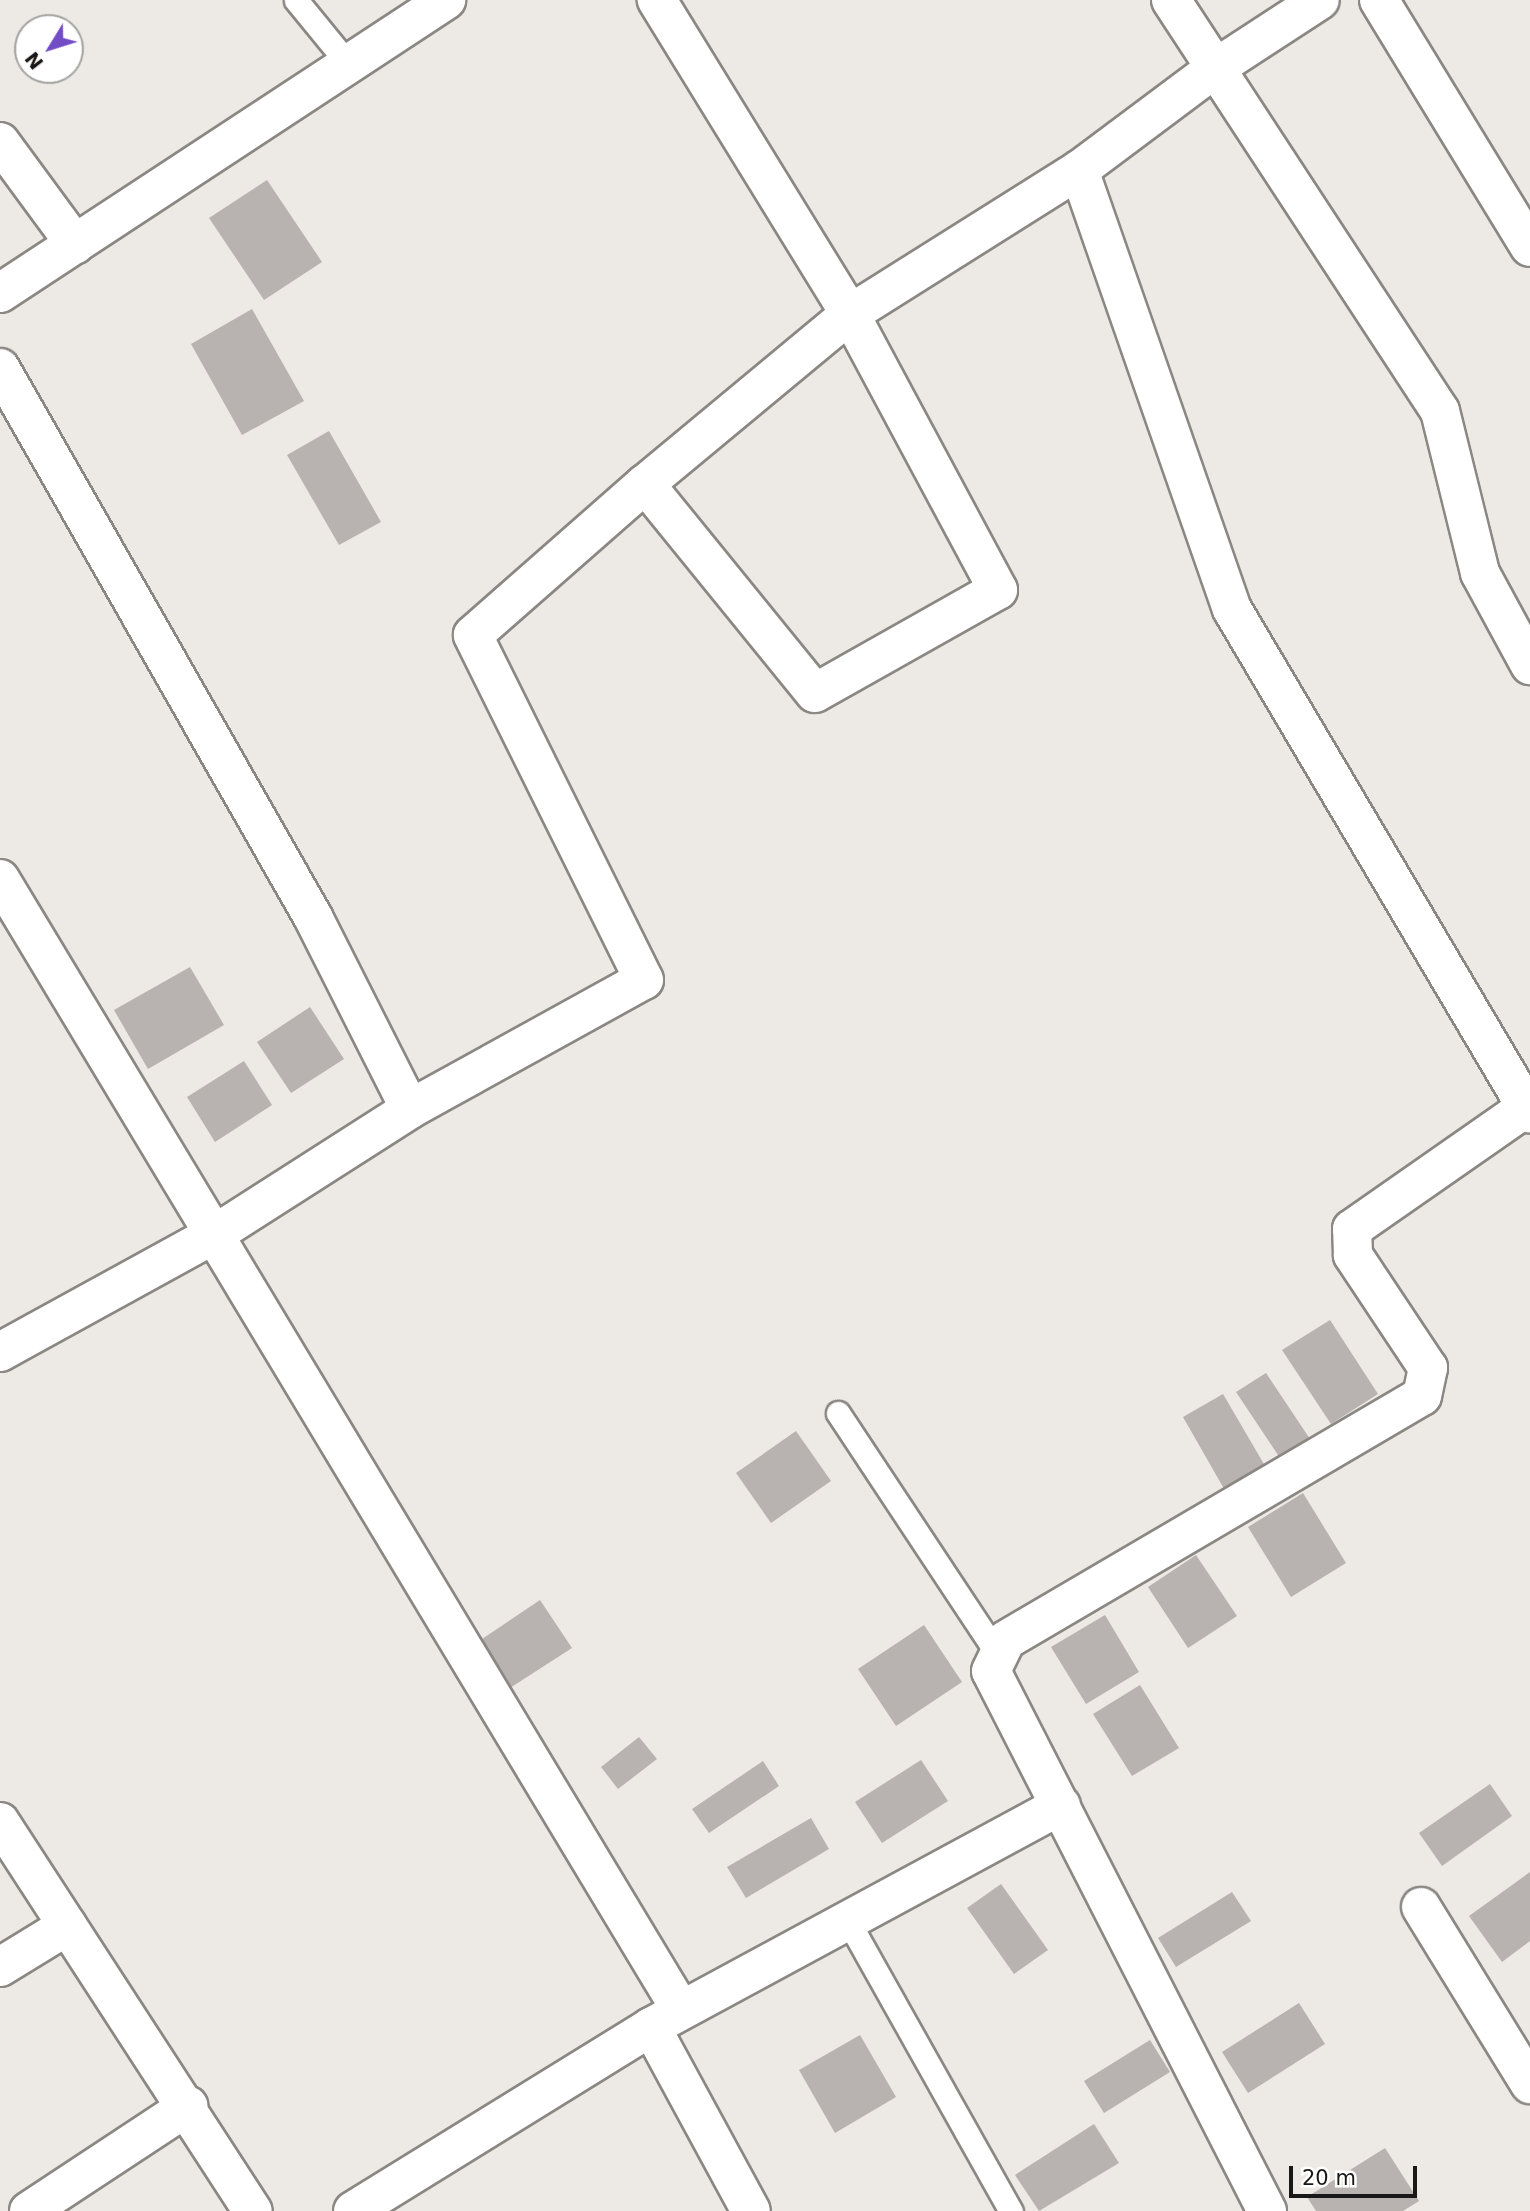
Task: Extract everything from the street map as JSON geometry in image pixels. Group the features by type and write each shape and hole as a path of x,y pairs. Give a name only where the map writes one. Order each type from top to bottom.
{"street":[{"path":"0,293 350,66 446,0"},
{"path":"645,484 815,693 998,590 850,314 657,0"},
{"path":"1171,0 1440,411 1480,573 1530,665"},
{"path":"0,1352 218,1232 410,1109 644,980 473,635 645,484 850,314 1079,170 1214,69 1320,0"},
{"path":"1379,0 1530,247"},
{"path":"0,142 75,244"},
{"path":"1079,170 1232,608 1529,1109 1352,1229 1353,1255 1428,1368 1422,1396 1006,1640 996,1652 994,1685 1061,1805 1267,2211"},
{"path":"0,368 313,917 410,1109"},
{"path":"0,879 218,1232 666,2019 751,2211"},
{"path":"353,2211 666,2019 1061,1805"},
{"path":"0,1822 188,2106 253,2211"},
{"path":"1421,1907 1530,2084"},
{"path":"0,1967 68,1926"},
{"path":"29,2211 188,2106"}],"lane":[{"path":"296,0 350,66"},
{"path":"838,1413 996,1652"},
{"path":"848,1921 1011,2211"}],"building":[{"path":"267,180 322,262 264,300 209,218"},
{"path":"252,309 304,401 242,435 191,344"},
{"path":"329,431 381,522 339,545 287,455"},
{"path":"190,967 224,1025 148,1069 114,1010"},
{"path":"310,1007 344,1059 291,1093 257,1042"},
{"path":"244,1061 272,1105 215,1142 187,1097"},
{"path":"1330,1320 1378,1394 1331,1424 1282,1350"},
{"path":"1266,1373 1314,1445 1284,1464 1236,1392"},
{"path":"1223,1394 1268,1471 1227,1494 1183,1417"},
{"path":"796,1431 831,1481 771,1523 736,1473"},
{"path":"1303,1493 1346,1563 1291,1597 1248,1527"},
{"path":"1196,1555 1237,1616 1188,1648 1148,1587"},
{"path":"540,1600 572,1648 507,1690 476,1643"},
{"path":"1105,1615 1139,1672 1086,1704 1051,1647"},
{"path":"924,1625 962,1682 896,1726 858,1669"},
{"path":"1140,1685 1179,1748 1132,1776 1093,1714"},
{"path":"639,1737 657,1759 618,1789 601,1767"},
{"path":"921,1760 948,1801 882,1843 855,1802"},
{"path":"763,1761 779,1786 709,1833 692,1809"},
{"path":"1490,1784 1512,1816 1442,1866 1419,1833"},
{"path":"811,1818 829,1849 746,1898 727,1867"},
{"path":"1530,1872 1530,1941 1502,1962 1469,1916"},
{"path":"1001,1884 1048,1950 1014,1974 967,1908"},
{"path":"1232,1892 1251,1921 1176,1967 1158,1938"},
{"path":"1299,2003 1325,2044 1248,2093 1222,2052"},
{"path":"860,2035 896,2097 835,2133 799,2070"},
{"path":"1150,2040 1170,2072 1104,2113 1084,2081"},
{"path":"1094,2124 1119,2163 1039,2211 1015,2175"},
{"path":"1385,2148 1419,2201 1403,2211 1316,2211 1307,2197"}]}
